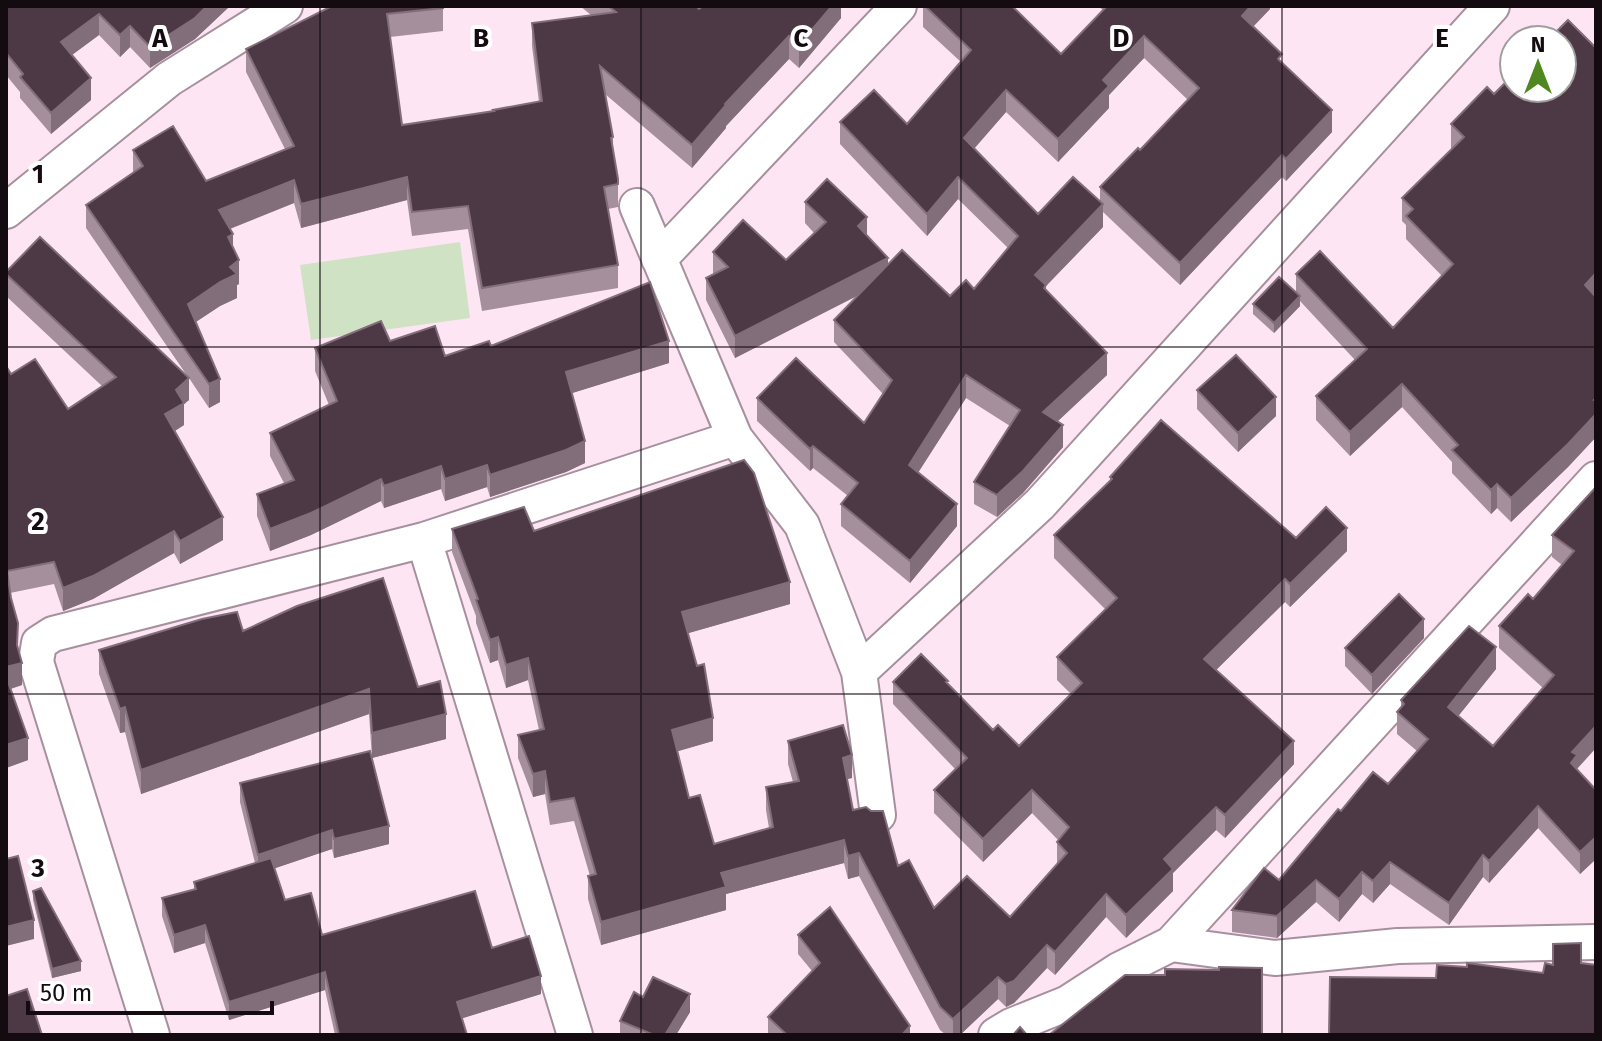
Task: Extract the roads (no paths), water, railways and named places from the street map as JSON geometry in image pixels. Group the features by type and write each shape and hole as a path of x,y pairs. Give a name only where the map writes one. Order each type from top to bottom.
{"street":[{"path":"9,202 169,79 285,6"},
{"path":"659,259 899,6"},
{"path":"859,672 1040,504 1492,6"},
{"path":"637,206 735,438 802,525 859,672 878,815"},
{"path":"152,1035 36,662 39,643 53,634 424,540 735,438"},
{"path":"996,1035 1068,1003 1119,970 1171,944 1596,479"},
{"path":"424,540 575,1035"},
{"path":"1171,944 1275,958 1398,946 1596,942"}]}
